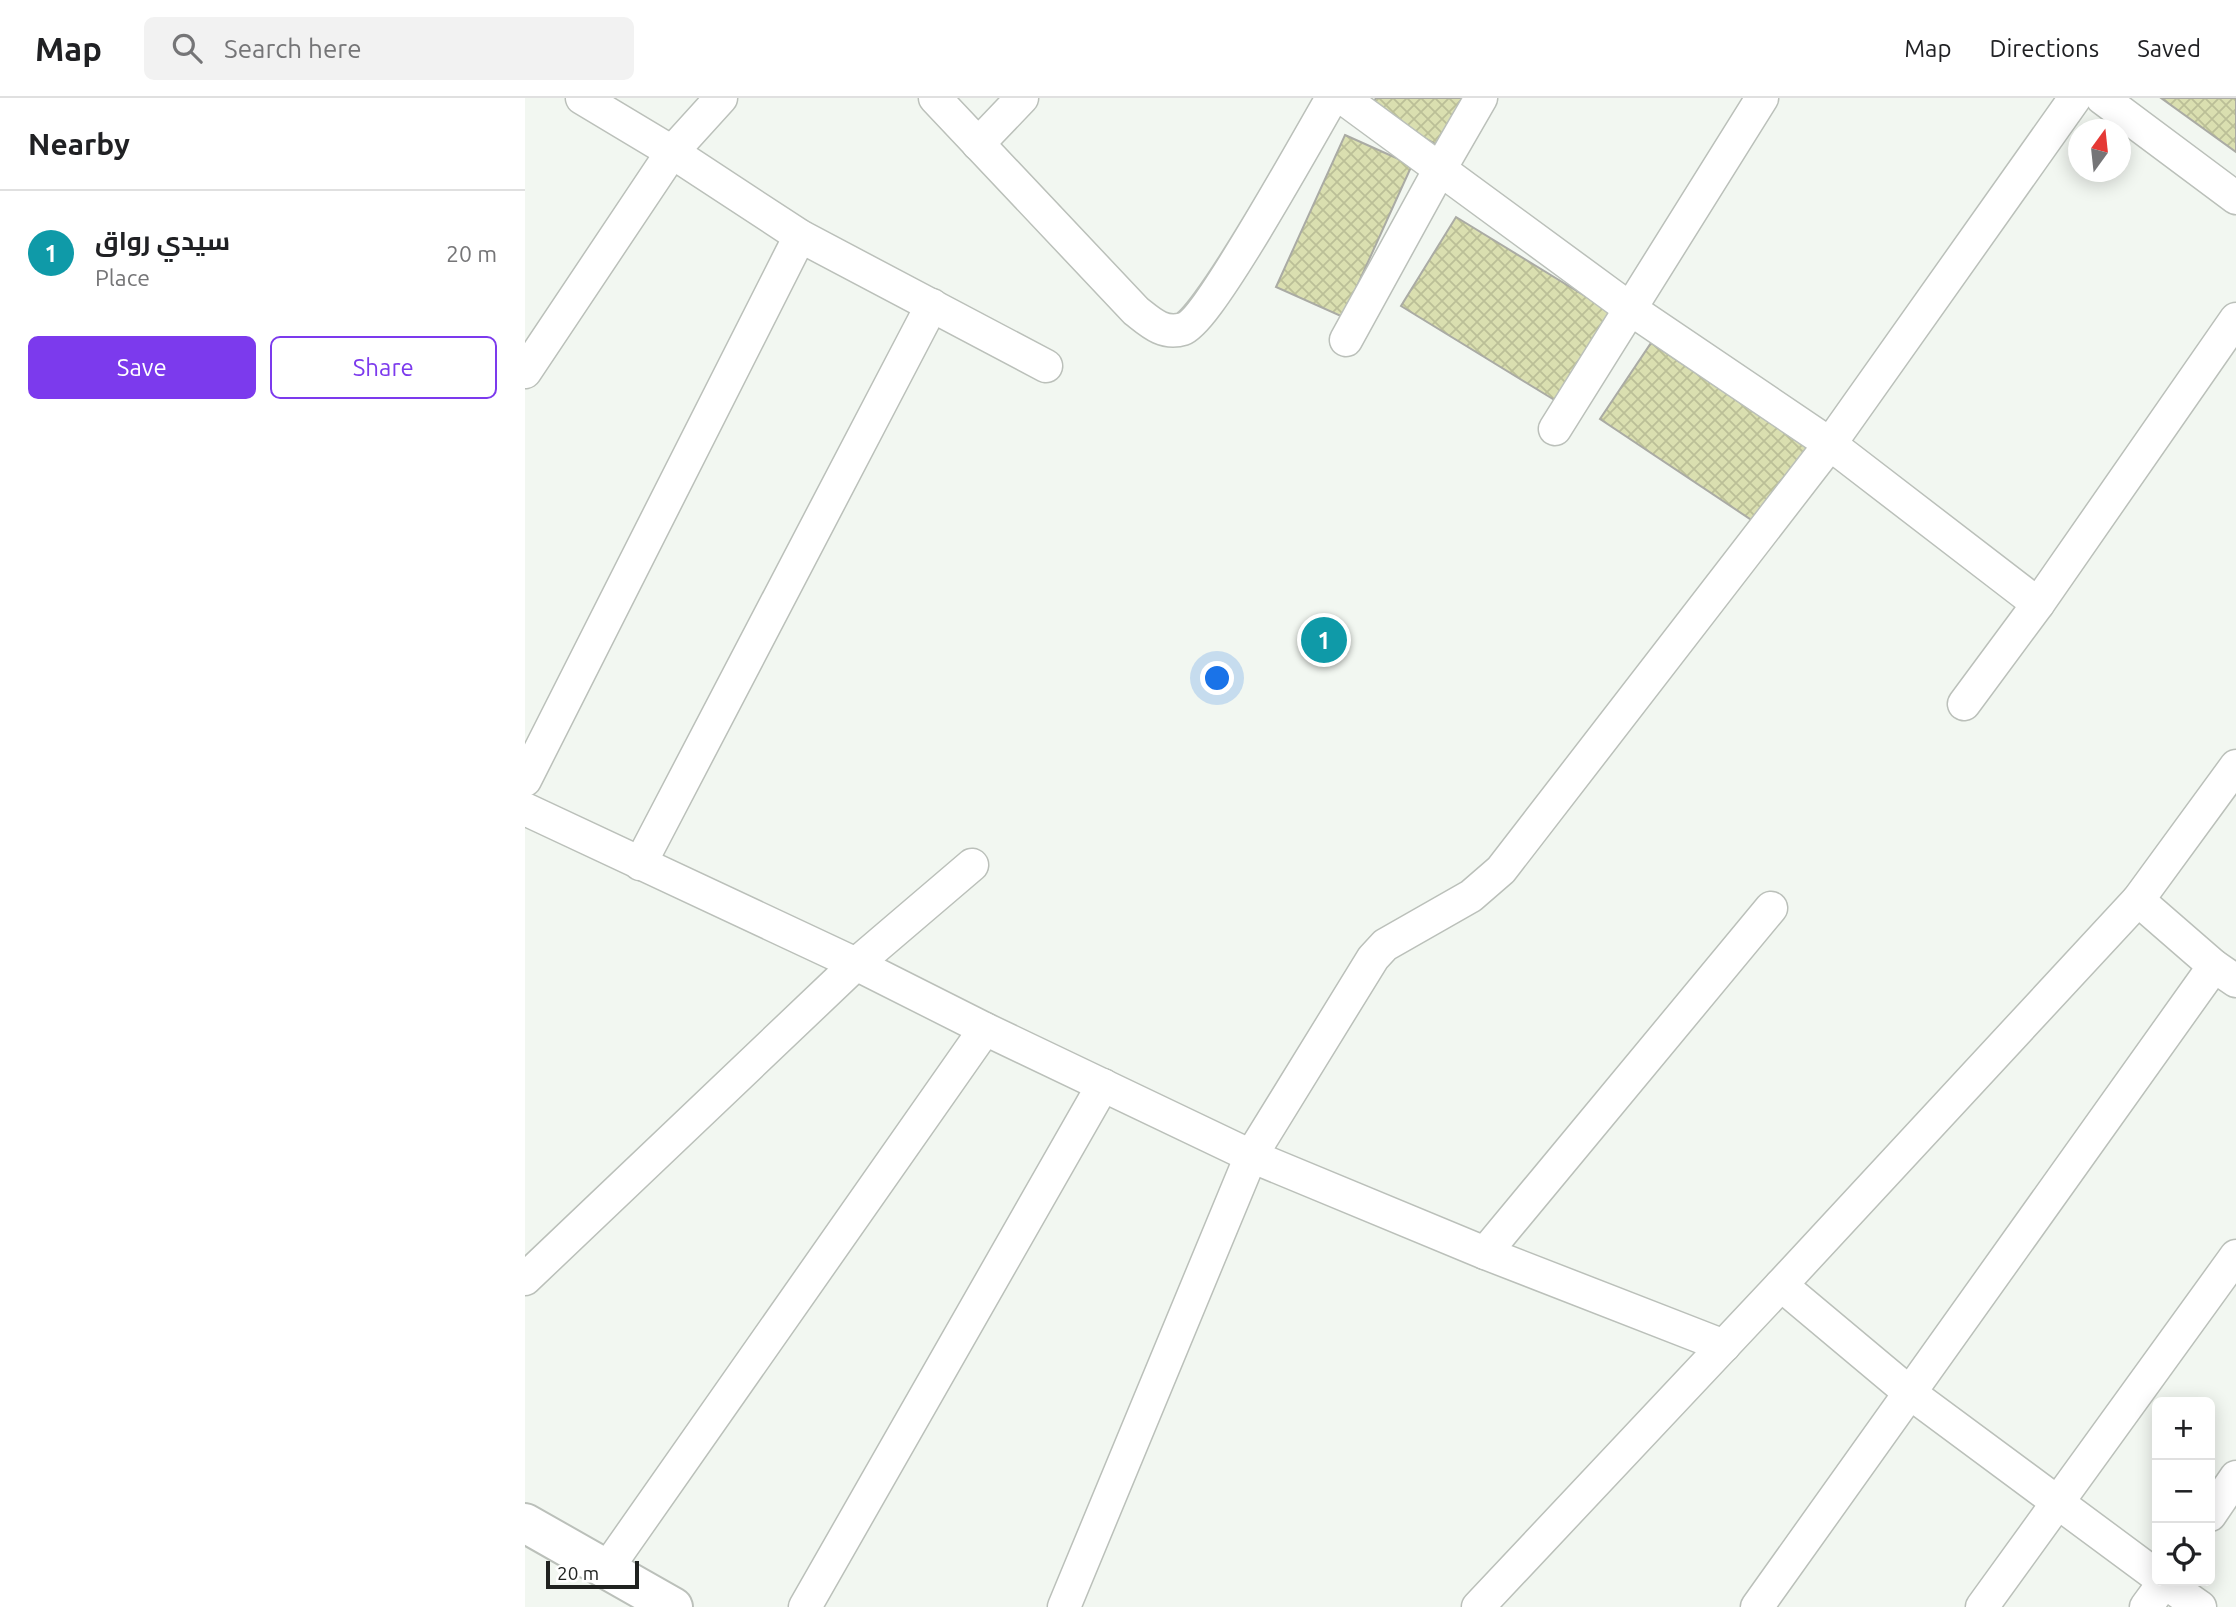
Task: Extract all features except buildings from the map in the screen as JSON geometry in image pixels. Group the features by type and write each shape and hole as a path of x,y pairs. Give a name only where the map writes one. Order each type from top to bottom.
{"street":[{"path":"582,98 672,152 800,236 1046,366"},
{"path":"525,372 672,152 720,98"},
{"path":"935,98 1136,311 1155,327 1168,331 1182,330 1191,325 1216,294 1332,98"},
{"path":"978,144 1023,98"},
{"path":"1343,98 1629,308 1831,444 2038,604"},
{"path":"1346,340 1481,98"},
{"path":"1555,429 1762,98"},
{"path":"1064,1607 1251,1156 1373,958 1385,946 1471,896 1501,870 1831,444 2075,98"},
{"path":"2102,98 2236,198"},
{"path":"525,780 800,236"},
{"path":"640,864 932,305"},
{"path":"1964,704 2038,604 2236,319"},
{"path":"1478,1607 2138,900 2236,766"},
{"path":"525,809 856,964 1251,1156 1485,1254 1724,1346"},
{"path":"525,1279 856,964 972,865"},
{"path":"1757,1607 1910,1393 2225,973 2138,900"},
{"path":"1485,1254 1772,908"},
{"path":"606,1570 985,1029"},
{"path":"805,1607 1103,1085"},
{"path":"1982,1607 2236,1256"},
{"path":"1781,1285 1910,1393 2152,1572"},
{"path":"2215,1508 2236,1477"},
{"path":"525,1523 673,1607"},
{"path":"2146,1607 2161,1586"},
{"path":"2171,1586 2200,1607"}],"place":[{"name":"سيدي رواق","path":"1324,640"}]}
